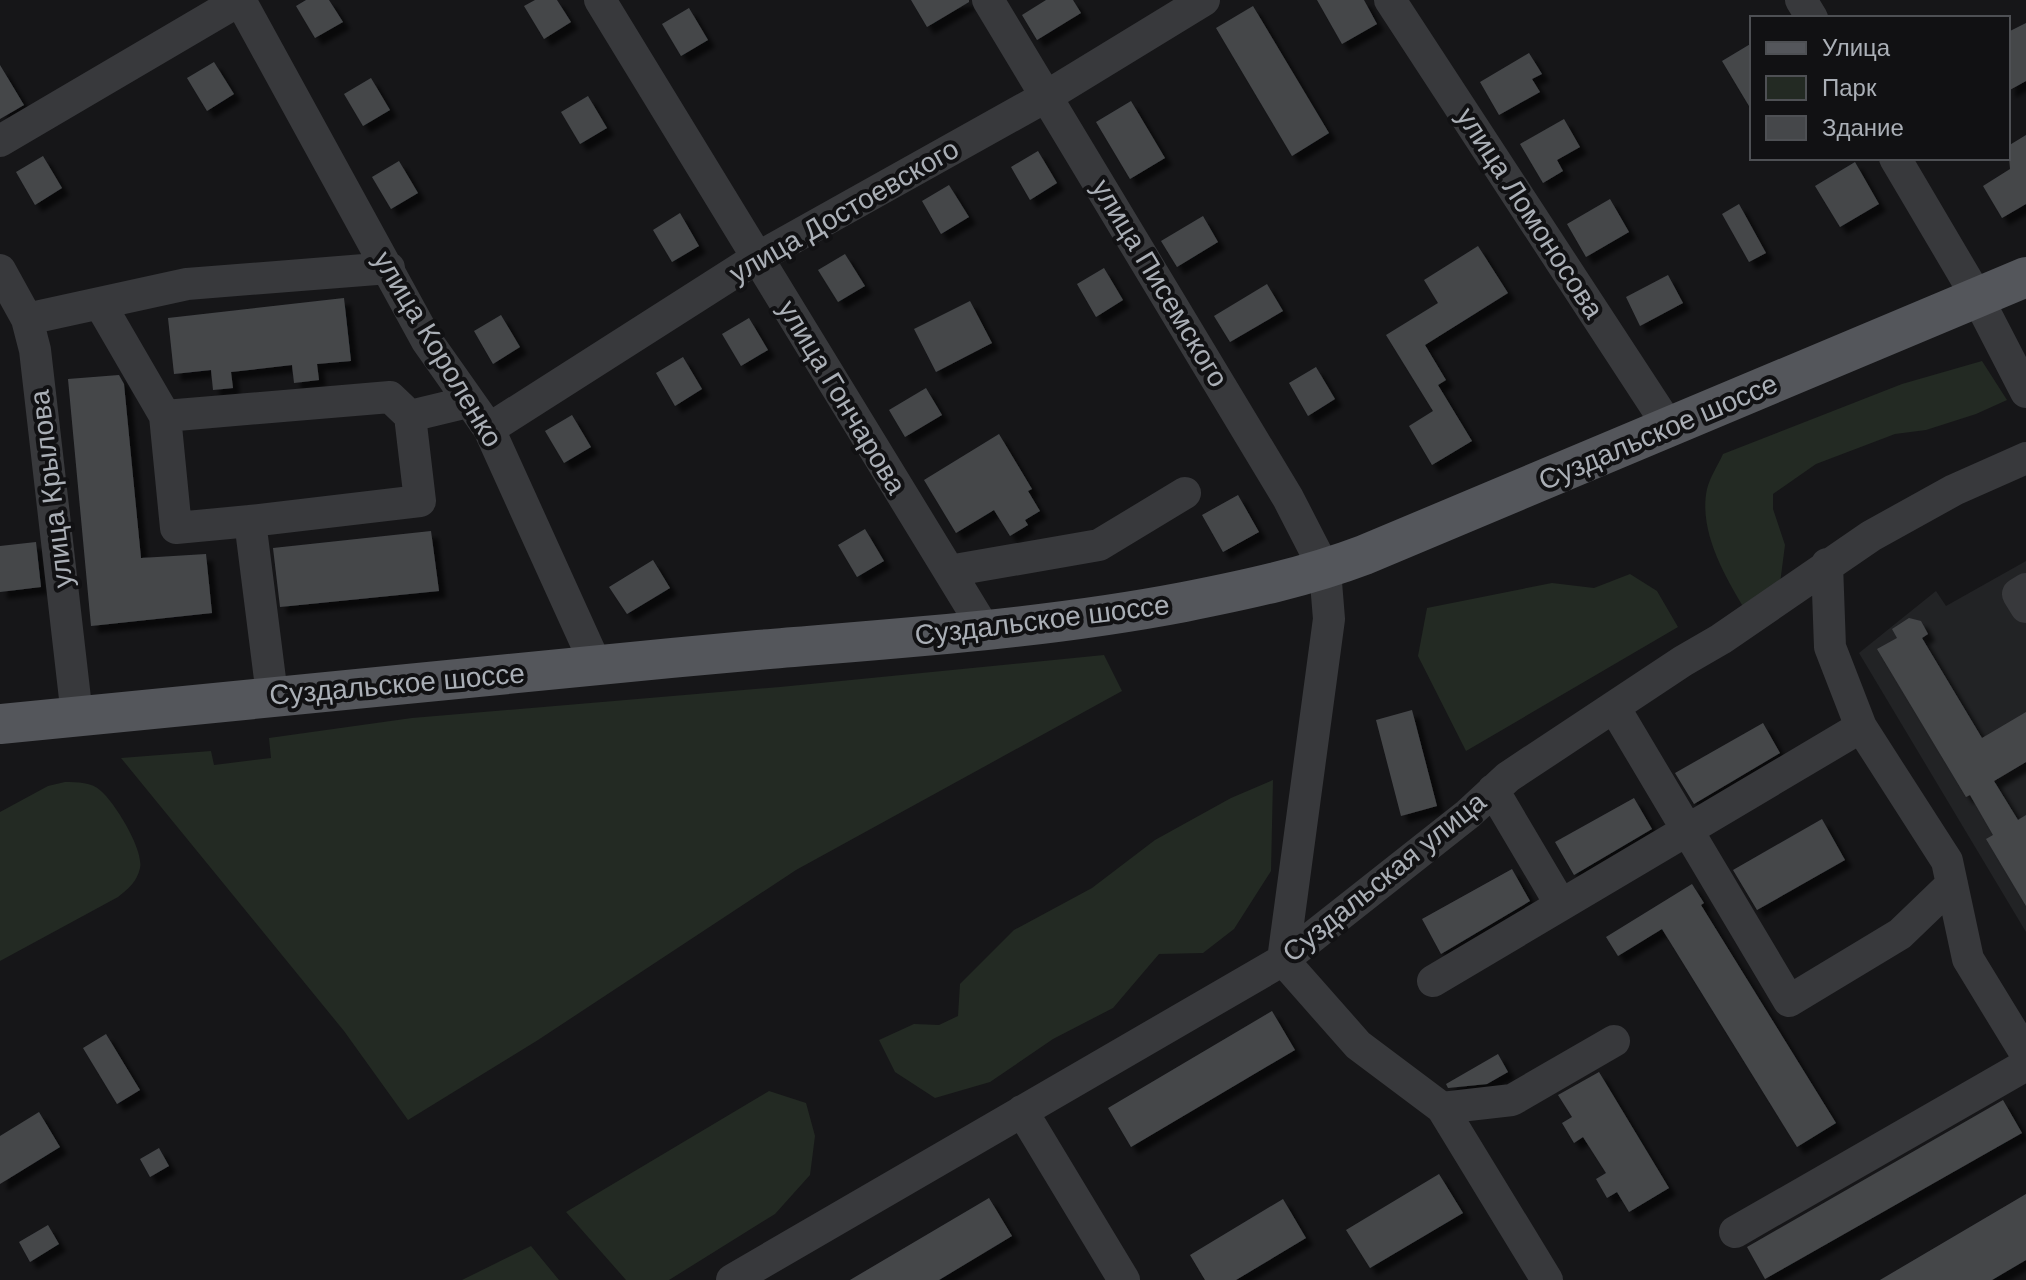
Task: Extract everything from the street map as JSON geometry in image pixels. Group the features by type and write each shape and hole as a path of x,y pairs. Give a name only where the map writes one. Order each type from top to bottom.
{"main road":[{"name":"Суздальское шоссе","path":"0,724 272,695 985,630 1123,614 1251,589 1325,570 2026,277"}],"street":[{"path":"0,141 240,0"},
{"name":"улица Короленко","path":"240,0 427,341 489,429 596,665"},
{"name":"улица Гончарова","path":"600,0 985,630"},
{"name":"улица Писемского","path":"988,0 1288,498 1325,570"},
{"name":"улица Достоевского","path":"489,429 757,258 1047,96 1204,0"},
{"name":"улица Ломоносова","path":"1390,0 1669,427"},
{"path":"1896,160 1977,297 2026,392"},
{"path":"27,319 187,284 389,268"},
{"name":"улица Крылова","path":"0,270 27,319 35,350 77,716"},
{"path":"100,304 165,416 176,528 420,501 410,416 390,397 165,416"},
{"path":"410,416 468,402"},
{"name":"Суздальская улица","path":"732,1280 1283,960 1468,814 1493,790 1614,707 1721,639 1871,536 1954,490 2026,458"},
{"path":"949,571 1099,545 1185,493"},
{"path":"250,521 272,695"},
{"path":"1827,564 1830,647 1861,727 1947,861 1968,959 2026,1054"},
{"path":"1325,570 1329,619 1283,960 1358,1045 1442,1108 1547,1280"},
{"path":"2026,589 2018,594 2026,607"},
{"path":"1614,707 1789,1001 1900,934 1952,884"},
{"path":"1433,981 1861,727"},
{"path":"1493,790 1561,905"},
{"path":"1442,1108 1512,1100 1614,1041"},
{"path":"1735,1232 2026,1065"},
{"path":"1022,1111 1124,1280"}],"shaded area":[{"path":"2026,561 2026,932 1859,653 1936,591 1946,606"}],"green space":[{"path":"1982,361 2007,400 1976,414 1926,430 1895,434 1816,464 1773,494 1773,509 1785,545 1779,591 1747,613 1716,554 1706,522 1707,489 1723,454 1902,384"},
{"path":"1630,574 1657,591 1678,627 1466,751 1418,656 1427,608 1552,583 1594,588"},
{"path":"1104,655 1122,691 796,870 538,1040 408,1120 344,1031 121,758 211,751 214,765 271,758 269,738 412,718 780,687"},
{"path":"1273,780 1271,871 1234,929 1203,953 1159,954 1113,1008 1053,1039 990,1082 935,1098 895,1072 879,1040 914,1024 939,1025 958,1016 960,984 1014,930 1092,888 1155,840 1231,798"},
{"path":"65,782 89,784 107,797 121,816 138,850 139,873 132,885 118,897 0,961 0,812 48,786"},
{"path":"769,1091 806,1103 815,1136 810,1175 775,1214 669,1280 626,1280 566,1212"},
{"path":"531,1246 559,1280 462,1280"}],"building":[{"path":"306,0 329,0 343,22 315,38 296,6"},
{"path":"535,0 557,0 571,22 544,39 524,6"},
{"path":"911,0 969,0 969,2 927,27"},
{"path":"1046,0 1073,0 1081,13 1037,40 1022,15"},
{"path":"1317,0 1364,0 1377,24 1342,44"},
{"path":"1253,6 1329,133 1292,156 1216,28"},
{"path":"689,8 708,40 681,56 662,24"},
{"path":"2026,23 2026,81 2010,90 2010,31"},
{"path":"1750,44 1750,108 1722,61"},
{"path":"1529,53 1542,74 1532,79 1540,92 1499,115 1480,82"},
{"path":"214,62 234,94 207,111 187,78"},
{"path":"0,65 24,105 0,119"},
{"path":"371,78 390,110 363,126 344,94"},
{"path":"588,96 607,128 580,144 561,112"},
{"path":"1131,101 1165,158 1130,179 1096,122"},
{"path":"1564,119 1580,147 1557,160 1563,171 1543,183 1520,144"},
{"path":"2026,135 2026,204 2002,218 1983,186 2010,169 2010,145"},
{"path":"1038,151 1057,183 1030,200 1011,167"},
{"path":"43,156 62,188 35,205 16,172"},
{"path":"399,161 418,193 391,209 372,177"},
{"path":"1855,162 1879,204 1840,227 1815,186"},
{"path":"949,185 969,217 941,234 922,201"},
{"path":"1610,199 1629,232 1586,257 1567,224"},
{"path":"1739,204 1766,253 1749,262 1722,214"},
{"path":"680,213 699,246 672,262 653,230"},
{"path":"1203,216 1218,242 1177,267 1161,241"},
{"path":"1478,246 1508,293 1425,345 1446,380 1438,385 1472,441 1432,465 1409,426 1433,411 1386,335 1438,303 1424,280"},
{"path":"845,254 865,286 838,302 818,270"},
{"path":"1104,268 1123,300 1096,317 1077,284"},
{"path":"1668,275 1683,303 1640,326 1626,297"},
{"path":"1267,284 1283,311 1230,342 1214,316"},
{"path":"344,298 351,361 317,364 319,380 294,383 292,365 231,372 233,388 213,390 211,370 174,374 168,318"},
{"path":"970,301 992,343 936,372 914,329"},
{"path":"501,315 520,347 493,364 474,331"},
{"path":"749,318 768,350 741,366 722,334"},
{"path":"683,357 702,389 675,406 656,373"},
{"path":"1316,367 1335,399 1308,416 1289,383"},
{"path":"119,375 124,384 141,558 206,554 212,613 91,626 68,379"},
{"path":"926,388 942,415 905,437 889,410"},
{"path":"572,415 591,447 564,463 545,431"},
{"path":"999,434 1032,489 1028,491 1040,511 1025,520 1028,525 1010,536 994,510 956,533 924,480"},
{"path":"1238,495 1259,532 1223,552 1202,515"},
{"path":"865,529 884,561 857,577 838,545"},
{"path":"431,531 439,591 280,607 273,548"},
{"path":"36,542 41,587 0,592 0,546"},
{"path":"653,560 670,588 627,614 609,587"},
{"path":"1909,618 1921,621 1928,634 1922,638 1982,738 2026,712 2026,762 1994,781 2018,820 2026,815 2026,906 1986,839 1993,835 1970,795 1966,797 1877,649 1897,638 1892,629"},
{"path":"1412,710 1437,806 1401,816 1376,720"},
{"path":"1763,723 1780,753 1694,804 1675,773"},
{"path":"1634,798 1652,829 1574,875 1555,842"},
{"path":"1822,819 1845,860 1757,910 1733,870"},
{"path":"1512,869 1530,901 1441,954 1422,919"},
{"path":"1692,884 1704,903 1701,905 1836,1123 1797,1147 1662,929 1618,956 1606,937"},
{"path":"1272,1011 1295,1050 1131,1147 1108,1108"},
{"path":"106,1034 140,1090 117,1104 83,1048"},
{"path":"1498,1054 1508,1072 1487,1084 1448,1088 1446,1084"},
{"path":"1599,1072 1669,1188 1629,1212 1617,1192 1607,1198 1596,1179 1606,1173 1583,1137 1574,1143 1562,1123 1572,1117 1558,1095"},
{"path":"2003,1100 2022,1133 1765,1279 1747,1247"},
{"path":"39,1112 60,1147 0,1184 0,1136"},
{"path":"159,1148 169,1166 150,1177 140,1159"},
{"path":"1439,1174 1463,1213 1370,1268 1346,1230"},
{"path":"2026,1194 2026,1260 1992,1280 1880,1280"},
{"path":"989,1198 1012,1236 939,1280 850,1280"},
{"path":"1283,1199 1306,1238 1236,1280 1205,1280 1190,1255"},
{"path":"48,1225 59,1244 30,1262 19,1242"}]}
